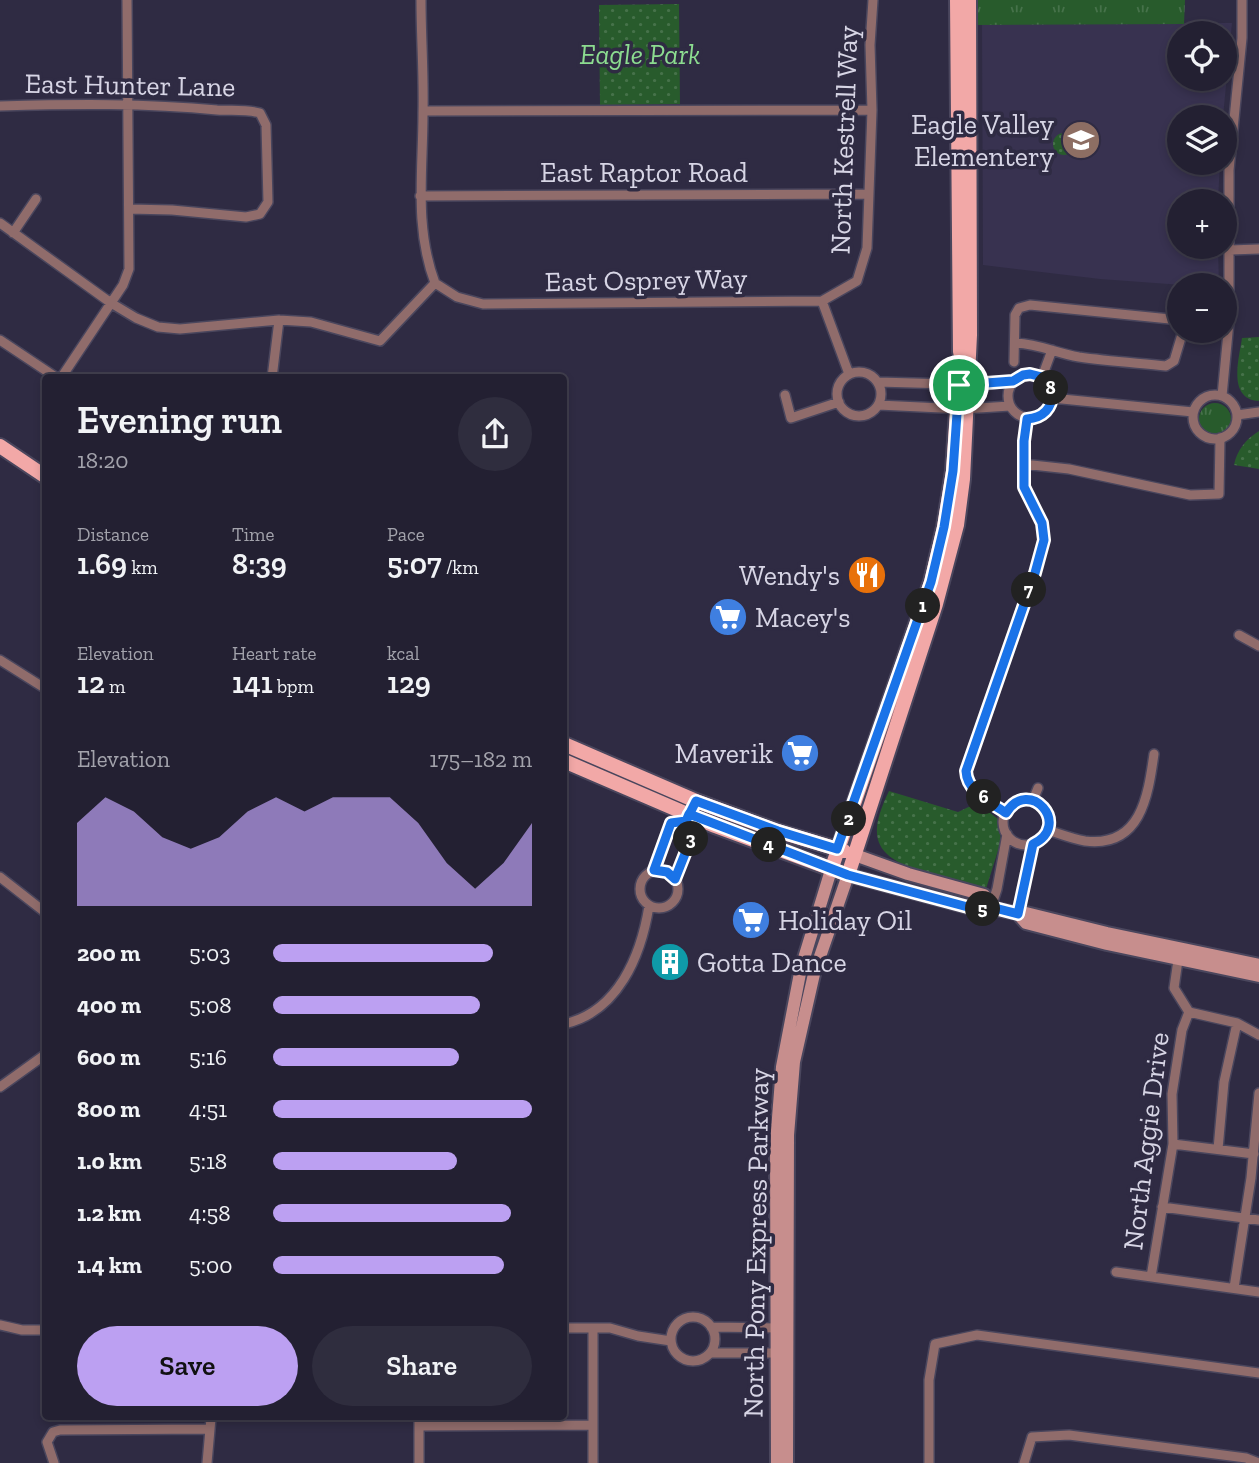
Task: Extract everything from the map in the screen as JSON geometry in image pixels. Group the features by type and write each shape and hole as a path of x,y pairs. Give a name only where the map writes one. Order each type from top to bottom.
{"main road":[{"name":"North Pony Express Parkway","path":"957,0 964,385"},
{"name":"North Pony Express Parkway","path":"782,1328 776,1143 782,1067 801,968 837,849 931,582 944,527 962,409 969,0"},
{"name":"North Pony Express Parkway","path":"777,1463 788,1135 794,1062 806,1001 948,565 963,479 962,409"},
{"path":"0,446 42,474"},
{"path":"567,746 691,812 778,831 908,874 984,895 991,907"},
{"path":"567,762 633,792 691,812 848,875 979,910 991,907 1018,914 1027,913 1259,965"},
{"path":"1018,914 1026,923 1178,960 1259,976"},
{"name":"North Pony Express Parkway","path":"782,1353 787,1463"}],"street":[{"path":"62,374 123,285 128,268 127,0"},
{"path":"0,223 111,303 158,327 180,329 279,320 311,322 380,341 435,283 426,259 420,196 424,111 421,0"},
{"name":"North Kestrell Way","path":"857,281 867,248 873,0"},
{"path":"1230,189 1230,159 1242,38 1242,0"},
{"name":"East Hunter Lane","path":"0,106 178,106 260,113 266,125 268,202 260,214 246,217 129,209"},
{"path":"424,111 872,110"},
{"name":"East Raptor Road","path":"420,196 868,194"},
{"path":"13,233 36,199"},
{"path":"1237,250 1259,248"},
{"name":"East Osprey Way","path":"435,283 457,297 483,304 822,301 857,281"},
{"path":"822,301 849,374"},
{"path":"1014,362 1015,315 1019,308 1030,305 1167,319"},
{"path":"273,374 279,320"},
{"path":"0,340 53,374"},
{"path":"1015,342 1039,345 1081,357 1166,366 1174,361 1179,343"},
{"path":"1222,396 1226,343"},
{"path":"1042,377 1052,350"},
{"path":"878,382 881,394 878,405 871,412 859,415 847,412 839,402 839,384 849,374 864,372 878,382 964,385 1013,381 1030,374 1042,377 1050,386 1051,405 1041,416 1027,419 1017,415 1010,406 1007,393 1013,381"},
{"path":"785,395 791,418 839,402"},
{"path":"1207,396 1222,396 1233,404 1237,415 1232,430 1220,438 1209,438 1198,431 1192,420 1193,412 1199,401 1207,396"},
{"path":"1052,398 1193,412"},
{"path":"878,405 962,409 1010,406"},
{"path":"1237,415 1259,412"},
{"path":"1006,813 973,790 967,781 966,771 1044,540 1042,523 1024,487 1027,419"},
{"path":"1023,464 1069,469 1191,495 1219,494 1220,438"},
{"path":"1239,635 1259,646"},
{"path":"0,660 42,686"},
{"path":"1048,830 1085,841 1110,841 1126,833 1133,826 1148,795 1154,754"},
{"path":"1033,800 1038,788"},
{"path":"1033,800 1045,809 1048,830 1040,841 1018,844 1007,834 1003,824 1006,813 1017,801 1033,800"},
{"path":"654,870 667,872 675,879 678,890 672,904 663,908 649,906 643,901 639,889 644,876 654,870 671,823 691,812 694,831 675,879"},
{"path":"991,907 1007,834"},
{"path":"1018,914 1033,844"},
{"path":"0,877 42,910"},
{"path":"567,1023 579,1020 598,1008 622,983 644,936 649,906"},
{"path":"1178,960 1174,989 1189,1012 1237,1023 1259,1035"},
{"name":"North Aggie Drive","path":"1151,1278 1173,1143 1172,1094 1182,1030 1189,1012"},
{"path":"1219,1149 1224,1082 1237,1023"},
{"path":"0,1087 42,1057"},
{"path":"1234,1288 1254,1154 1259,1093"},
{"path":"1173,1143 1254,1154"},
{"path":"1163,1207 1259,1220"},
{"path":"1116,1272 1259,1292"},
{"path":"710,1353 715,1341 711,1327 703,1320 689,1318 676,1326 671,1341 676,1353 688,1361 697,1361 710,1353 782,1353"},
{"path":"0,1325 22,1330 42,1330"},
{"path":"711,1327 782,1328"},
{"path":"567,1328 610,1328 671,1341"},
{"path":"593,1328 593,1463"},
{"path":"929,1463 929,1380 935,1343 977,1335 1259,1373"},
{"path":"208,1463 211,1420"},
{"path":"419,1463 419,1422 592,1424"},
{"path":"54,1463 47,1446 50,1435 60,1430 210,1429"},
{"path":"1024,1463 1032,1437 1069,1435 1246,1458 1259,1463"}],"shaded area":[{"name":"Eagle Valley Elementery","path":"1167,23 1167,91 1225,91 1224,105 1167,105 1167,175 1219,175 1219,189 1167,189 1167,259 1218,259 1219,273 1167,273 1167,284 983,265 982,24"}],"green space":[{"path":"973,0 1185,0 1184,21 1167,21 1167,24 973,25"},
{"name":"Eagle Park","path":"679,4 680,104 600,105 599,5"},
{"path":"1060,133 1068,133 1075,140 1075,148 1068,155 1060,155 1053,148 1053,140"},
{"path":"1259,337 1259,401 1249,399 1242,393 1237,377 1242,338"},
{"path":"1215,403 1227,407 1231,419 1227,431 1215,435 1203,431 1199,419 1203,407"},
{"path":"1259,431 1259,469 1234,465 1243,445"},
{"path":"889,791 958,812 977,803 998,819 1001,841 985,892 911,868 887,854 880,846 877,835 881,809"}],"place":[{"name":"Eagle Valley Elementery","path":"1081,140"},
{"name":"Wendy's","path":"867,575"},
{"name":"Macey's","path":"728,617"},
{"name":"Maverik","path":"800,753"},
{"name":"Holiday Oil","path":"751,920"},
{"name":"Gotta Dance","path":"670,962"}],"route":[{"path":"959,385 953,471 931,582 837,849 696,801 689,814 686,821 694,831 675,879 667,872 654,870 671,823 686,821 689,814 831,870 979,910 991,907 1018,914 1033,844 1045,836 1048,816 1040,803 1028,799 1012,804 1006,813 973,790 967,781 966,771 1044,540 1042,523 1024,487 1024,441 1027,419 1041,416 1047,411 1051,405 1052,392 1042,377 1030,374 1013,381 959,385"}]}
